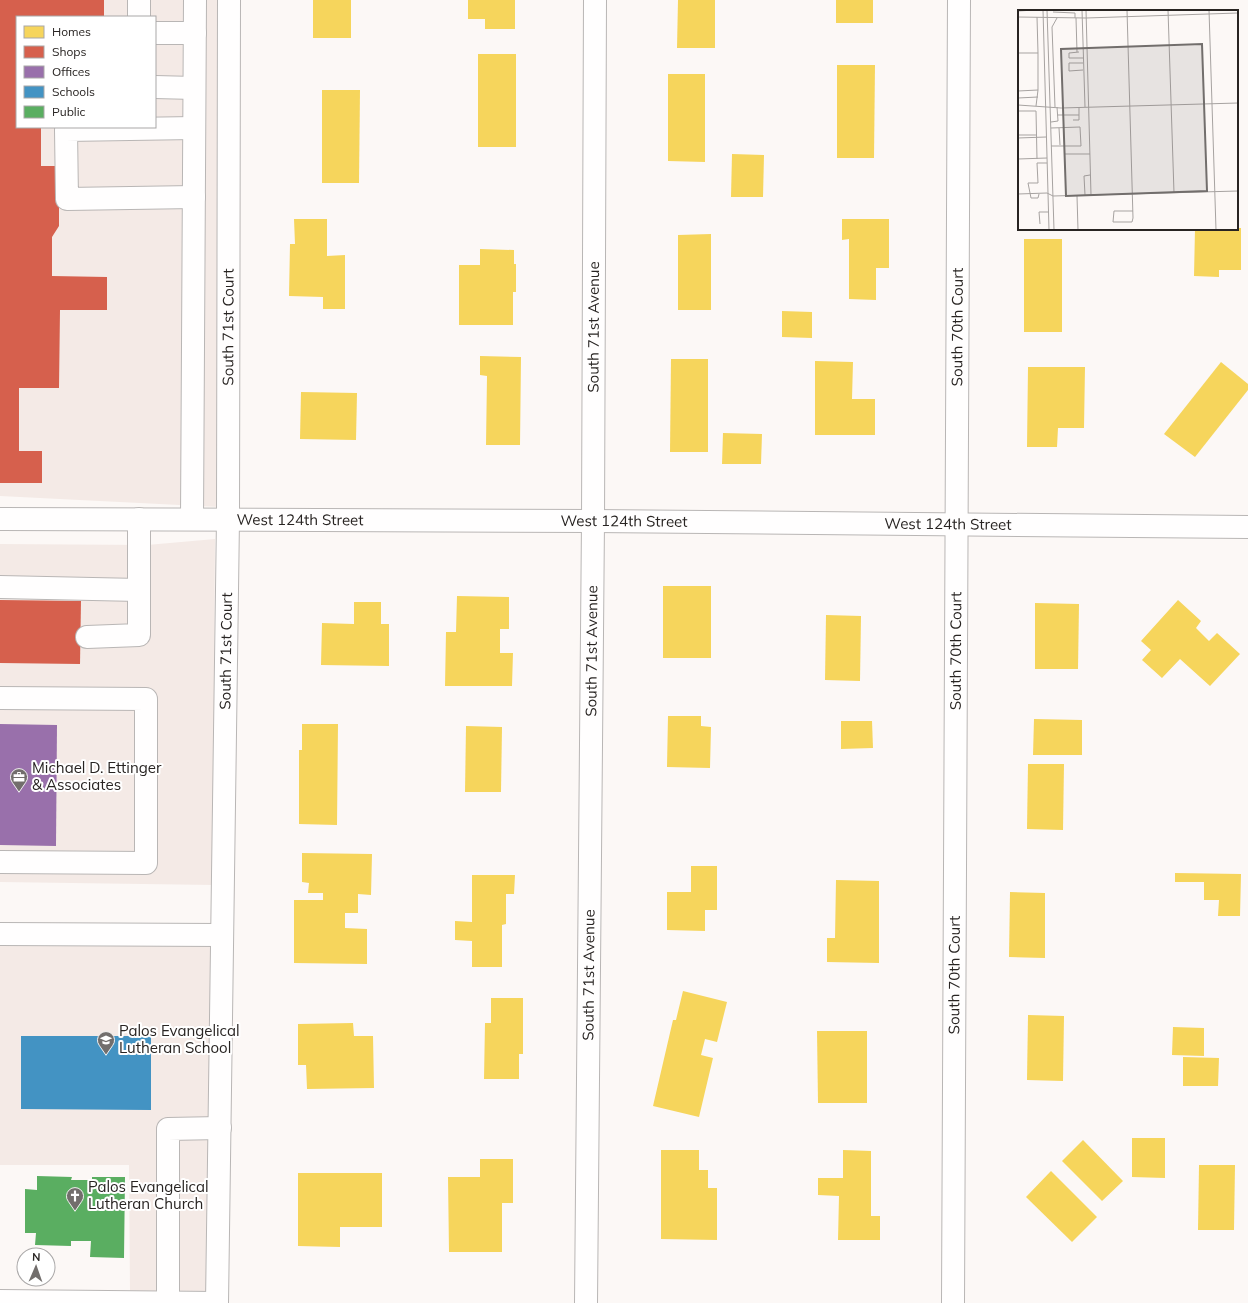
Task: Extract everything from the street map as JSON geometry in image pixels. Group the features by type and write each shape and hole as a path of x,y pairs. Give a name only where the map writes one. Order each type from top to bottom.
{"street":[{"path":"139,0 139,16"},
{"path":"192,519 195,0"},
{"name":"South 71st Court","path":"217,1303 228,519 229,0"},
{"name":"South 71st Avenue","path":"586,1303 594,521 595,0"},
{"name":"South 70th Court","path":"953,1303 959,0"},
{"path":"156,33 194,33"},
{"path":"156,87 194,88"},
{"path":"194,128 66,130 67,200 194,197"},
{"name":"West 124th Street","path":"0,519 594,521 1248,527"},
{"path":"88,637 139,635 139,519"},
{"path":"0,587 139,590"},
{"path":"0,698 146,699 146,864 0,862"},
{"path":"0,934 222,935"},
{"path":"168,1303 168,1130 220,1128"},
{"path":"0,1301 217,1303"}],"shaded area":[{"path":"0,0 220,0 219,507 0,496"},
{"path":"215,539 214,885 0,882 0,544 147,545"},
{"name":"Palos Evangelical Lutheran School","path":"0,944 214,946 210,1294 130,1291 129,1165 0,1165"}],"building: Homes":[{"path":"313,0 351,0 351,38 313,38"},
{"path":"468,0 515,0 515,29 485,29 485,19 468,19"},
{"path":"678,0 715,0 715,48 677,48"},
{"path":"836,0 873,0 873,23 836,23"},
{"path":"478,54 516,54 516,147 478,147"},
{"path":"837,65 875,65 874,158 837,158"},
{"path":"668,74 705,74 705,162 668,161"},
{"path":"322,90 360,90 359,183 322,183"},
{"path":"732,154 764,155 763,197 731,197"},
{"path":"294,219 327,219 327,256 345,255 345,309 323,309 323,297 289,296 290,244 295,244"},
{"path":"842,219 889,219 889,268 876,268 876,300 849,299 849,239 842,240"},
{"path":"1238,228 1241,228 1241,270 1219,270 1219,277 1194,276 1195,230 1238,230"},
{"path":"711,234 711,310 678,310 678,235"},
{"path":"1024,239 1062,239 1062,332 1024,332"},
{"path":"480,249 514,250 514,264 516,264 516,292 513,292 513,325 459,325 459,265 480,265"},
{"path":"782,311 812,312 812,338 782,337"},
{"path":"480,356 521,357 520,445 486,445 487,376 480,375"},
{"path":"671,359 708,359 708,452 670,452"},
{"path":"815,361 853,362 852,399 875,399 875,435 815,435"},
{"path":"1221,362 1248,384 1248,390 1195,457 1164,434"},
{"path":"1028,367 1085,367 1084,428 1058,428 1057,447 1027,447"},
{"path":"301,392 357,393 356,440 300,439"},
{"path":"723,433 762,434 761,464 722,464"},
{"path":"663,586 711,586 711,658 663,658"},
{"path":"457,596 509,597 509,629 500,629 500,653 513,653 512,686 445,686 446,632 456,632"},
{"path":"1178,600 1201,621 1196,628 1209,641 1217,633 1240,654 1210,686 1180,659 1162,678 1142,660 1151,650 1141,641"},
{"path":"354,602 381,602 381,624 389,624 389,666 321,665 322,623 354,624"},
{"path":"1035,603 1079,604 1078,669 1035,669"},
{"path":"826,615 861,616 860,681 825,680"},
{"path":"668,716 701,716 701,726 711,727 710,768 667,767"},
{"path":"1034,719 1082,720 1082,755 1033,755"},
{"path":"841,721 872,721 873,748 841,749"},
{"path":"302,724 338,724 337,825 299,824 299,750 302,750"},
{"path":"466,726 502,727 501,792 465,792"},
{"path":"1028,764 1064,764 1063,830 1027,829"},
{"path":"302,853 372,854 371,895 358,894 358,913 345,913 345,928 367,929 367,964 294,963 294,900 323,900 323,893 308,893 309,883 302,882"},
{"path":"691,866 717,866 717,910 705,910 705,931 667,930 667,892 691,892"},
{"path":"1175,873 1241,874 1240,916 1218,916 1219,900 1204,900 1204,882 1175,882"},
{"path":"472,875 515,875 514,894 506,894 506,924 502,925 502,967 472,967 472,941 455,940 455,921 472,922"},
{"path":"836,880 879,881 879,963 827,962 827,938 835,938"},
{"path":"1010,892 1045,893 1045,958 1009,957"},
{"path":"683,991 727,1002 717,1042 705,1039 701,1055 713,1058 699,1117 653,1106 673,1020 676,1020"},
{"path":"491,998 523,998 523,1054 519,1054 519,1079 484,1079 485,1023 491,1023"},
{"path":"1028,1015 1064,1016 1063,1081 1027,1080"},
{"path":"353,1023 354,1036 373,1036 374,1088 307,1089 306,1065 298,1065 298,1024"},
{"path":"1173,1027 1204,1028 1204,1056 1172,1055"},
{"path":"817,1031 867,1031 867,1103 818,1103"},
{"path":"1183,1057 1219,1058 1218,1086 1183,1086"},
{"path":"1132,1138 1165,1138 1165,1178 1132,1177"},
{"path":"1083,1140 1123,1181 1102,1201 1062,1161"},
{"path":"661,1150 699,1150 699,1170 708,1170 708,1188 717,1188 717,1240 661,1239"},
{"path":"843,1150 871,1151 871,1216 880,1216 880,1240 838,1240 839,1196 818,1195 818,1178 843,1178"},
{"path":"480,1159 513,1159 513,1203 502,1203 502,1252 449,1252 448,1177 480,1177"},
{"path":"1199,1165 1235,1165 1234,1230 1198,1230"},
{"path":"1051,1171 1097,1217 1072,1242 1026,1197"},
{"path":"298,1173 382,1173 382,1227 340,1227 340,1247 298,1246"}],"building: Shops":[{"path":"0,0 104,0 104,16 16,16 16,128 41,128 41,166 59,166 59,226 52,237 52,276 107,277 107,310 60,310 59,388 19,388 19,451 42,451 42,483 0,483"},
{"path":"0,600 81,601 80,664 0,663"}],"building: Offices":[{"path":"0,724 57,725 56,846 0,845"}],"building: Schools":[{"path":"21,1036 151,1036 151,1110 21,1109"}],"building: Public":[{"name":"Palos Evangelical Lutheran Church","path":"37,1176 72,1177 71,1180 92,1180 92,1177 125,1177 124,1258 90,1257 91,1241 71,1241 71,1246 35,1245 36,1233 25,1233 25,1189 37,1190"}],"place":[{"name":"Michael D. Ettinger & Associates","path":"19,792"},
{"name":"Palos Evangelical Lutheran School","path":"106,1055"},
{"name":"Palos Evangelical Lutheran Church","path":"75,1211"}]}
